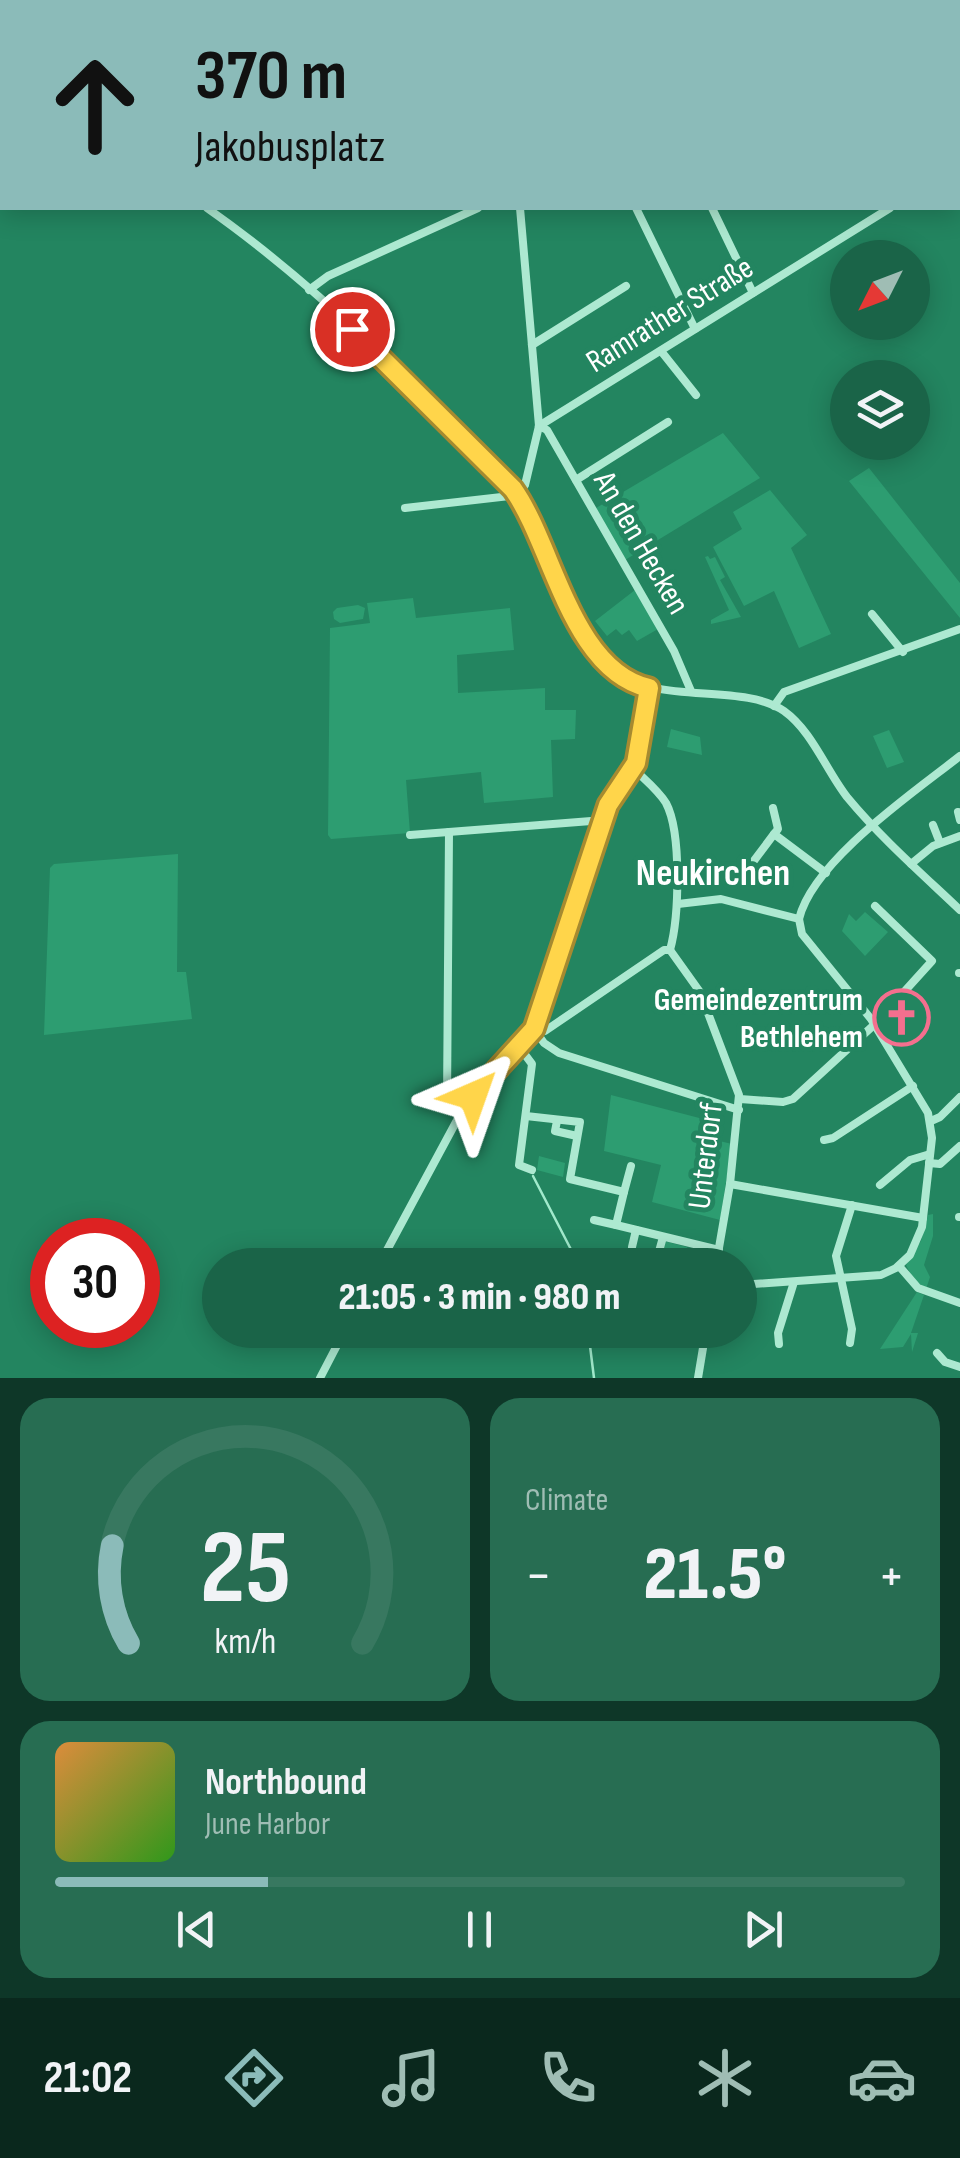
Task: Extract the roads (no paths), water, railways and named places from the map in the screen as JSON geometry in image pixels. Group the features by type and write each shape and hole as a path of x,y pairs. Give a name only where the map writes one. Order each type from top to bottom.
{"street":[{"path":"209,210 309,290 457,430 518,495 568,604 588,637 618,673 649,688 691,691 774,706 797,725 837,784 872,825 960,910"},
{"path":"309,290 328,276 474,210"},
{"path":"405,508 518,495 525,485 539,426 520,210"},
{"path":"637,210 696,329"},
{"path":"713,210 753,293"},
{"name":"Ramrather Straße","path":"539,426 887,210"},
{"path":"532,344 626,286"},
{"path":"661,351 696,395"},
{"path":"576,480 668,422"},
{"name":"An den Hecken","path":"539,426 547,430 674,650 691,691"},
{"path":"872,614 903,652"},
{"path":"774,706 782,693 960,630"},
{"path":"387,1248 458,1117 534,1029 611,800 634,769 649,688"},
{"path":"757,1285 878,1276 899,1266 915,1248 924,1213 931,1121 875,1024 802,934 799,919 807,896 872,825 960,756"},
{"path":"534,1029 544,1031 607,986 670,950 678,904 668,809 634,769"},
{"path":"750,866 778,829 773,808"},
{"path":"410,835 604,820"},
{"path":"932,825 940,843"},
{"path":"449,832 448,1102 458,1117"},
{"path":"774,834 826,874"},
{"path":"912,864 940,843 960,836"},
{"path":"678,904 721,899 799,919"},
{"path":"534,1029 556,1052 739,1104 791,1100 875,1024 932,961 874,906"},
{"name":"Unterdorf","path":"670,950 701,994 731,1066 739,1104 718,1248"},
{"path":"520,1048 532,1062 519,1165 532,1170"},
{"path":"824,1140 913,1086"},
{"path":"931,1121 960,1097"},
{"path":"526,1116 557,1121"},
{"path":"577,1136 554,1131 558,1117 580,1122 578,1141 566,1178 624,1192"},
{"path":"880,1185 910,1160 930,1159 940,1164 960,1146"},
{"path":"616,1225 631,1166"},
{"path":"730,1184 924,1213"},
{"path":"850,1343 852,1329 836,1256 852,1205"},
{"path":"594,1220 710,1248"},
{"path":"632,1247 636,1230"},
{"path":"660,1248 663,1236"},
{"path":"899,1266 918,1288 960,1302"},
{"path":"779,1344 778,1333 794,1282"},
{"path":"320,1378 336,1348"},
{"path":"698,1378 703,1348"},
{"path":"937,1354 945,1362 960,1367"}],"waterway":[{"path":"533,1176 570,1248"},
{"path":"590,1348 594,1378"}],"place":[{"name":"Gemeindezentrum Bethlehem","path":"902,1018"}],"district":[{"name":"Neukirchen","path":"713,873"}]}
